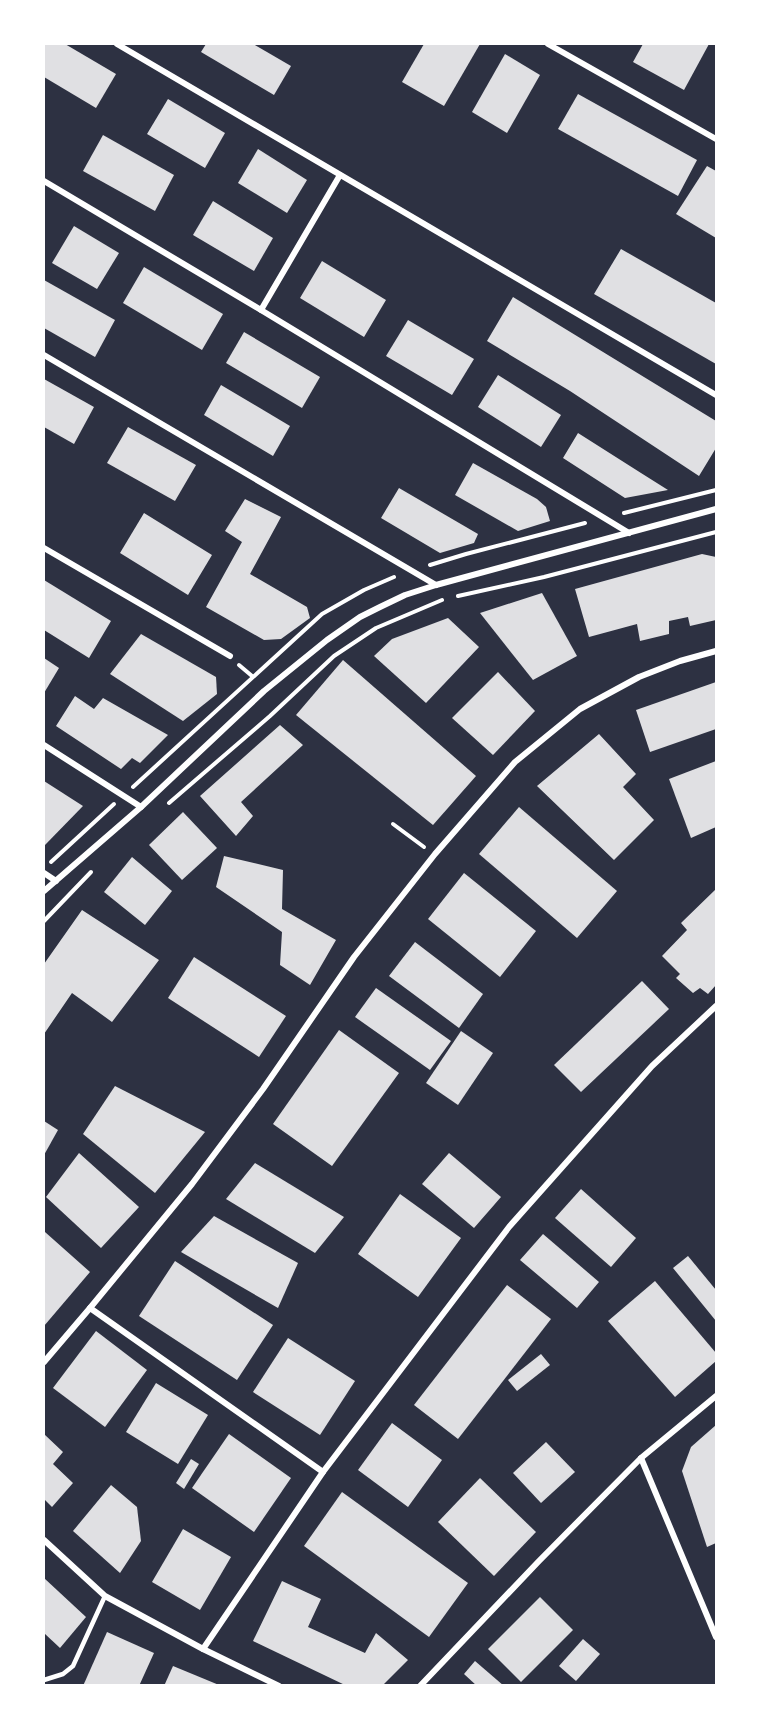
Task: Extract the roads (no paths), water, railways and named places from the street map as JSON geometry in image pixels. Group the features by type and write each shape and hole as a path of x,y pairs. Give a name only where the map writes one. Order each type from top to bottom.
{"street":[{"path":"117,44 717,395"},
{"path":"548,44 717,139"},
{"path":"261,310 340,175"},
{"path":"44,182 261,310 629,533"},
{"path":"44,355 436,585"},
{"path":"44,891 141,807 264,691 327,640 360,617 405,595 436,585 717,509"},
{"path":"44,548 230,656"},
{"path":"44,1362 192,1184 263,1089 354,957 435,854 515,762 580,709 639,677 680,661 717,651"},
{"path":"44,745 141,807"},
{"path":"44,871 56,880"},
{"path":"203,1649 322,1472 509,1227 652,1066 717,1006"},
{"path":"90,1308 322,1472"},
{"path":"420,1686 641,1458 717,1396"},
{"path":"641,1458 717,1637"},
{"path":"44,1540 105,1596 203,1649 279,1686"}],"lane":[{"path":"44,1680 63,1674 73,1666 105,1596"}]}
